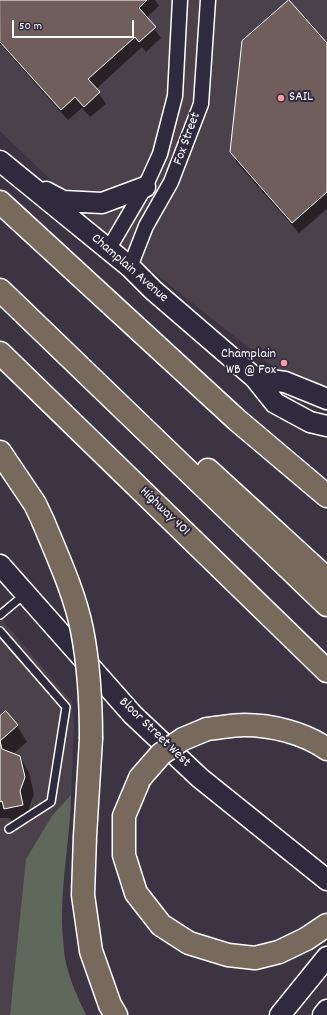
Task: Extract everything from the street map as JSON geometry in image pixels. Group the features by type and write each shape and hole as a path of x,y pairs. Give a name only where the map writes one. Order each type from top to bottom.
{"highway":[{"path":"0,202 237,420 327,496"},
{"path":"0,278 327,579"},
{"path":"0,290 327,605"},
{"name":"Highway 401","path":"0,353 327,671"},
{"path":"0,452 35,504 43,521 63,568 82,628 91,687 91,739 83,895 91,951 110,1005 116,1015"},
{"path":"326,926 306,939 279,952 255,958 228,955 189,943 161,925 136,893 124,856 124,816 140,778 161,754 183,740 207,729 244,725 279,729 318,743 327,749"}],"main road":[{"name":"Champlain Avenue","path":"0,161 130,267 153,290 255,378 275,403 310,422 327,426"},
{"path":"21,178 63,202 102,203 145,187"},
{"path":"255,378 285,382 327,399"},
{"name":"Bloor Street West","path":"0,565 133,715 200,778 327,880"},
{"path":"280,1015 327,957"},
{"path":"323,1015 327,1010"}],"street":[{"name":"Fox Street","path":"108,250 145,187 160,154 175,96 180,0"},
{"name":"Fox Street","path":"130,267 146,226 171,182 201,104 208,0"}],"lane":[{"path":"0,615 25,594"},
{"path":"0,631 66,707 50,802 9,829"}],"shaded area":[{"path":"0,0 327,0 327,398 301,389 114,241 0,131"},
{"path":"0,617 72,702 74,725 70,822 63,875 61,917 65,962 75,993 86,1015 0,1015"}],"green space":[{"path":"71,795 62,903 63,939 68,970 74,989 86,1015 10,1015 26,859 52,816"}],"building":[{"path":"0,0 147,0 139,8 156,27 139,42 135,37 88,79 100,92 84,107 75,97 61,110 0,42"},
{"name":"SAIL","path":"289,0 327,43 327,192 292,223 230,152 242,41"},
{"path":"6,711 18,725 0,741 0,716"},
{"path":"0,741 2,749 20,756 25,777 20,791 23,805 4,809 2,801 0,802"}],"place":[{"name":"SAIL","path":"281,98"},
{"name":"Champlain WB @ Fox","path":"284,363"}]}
